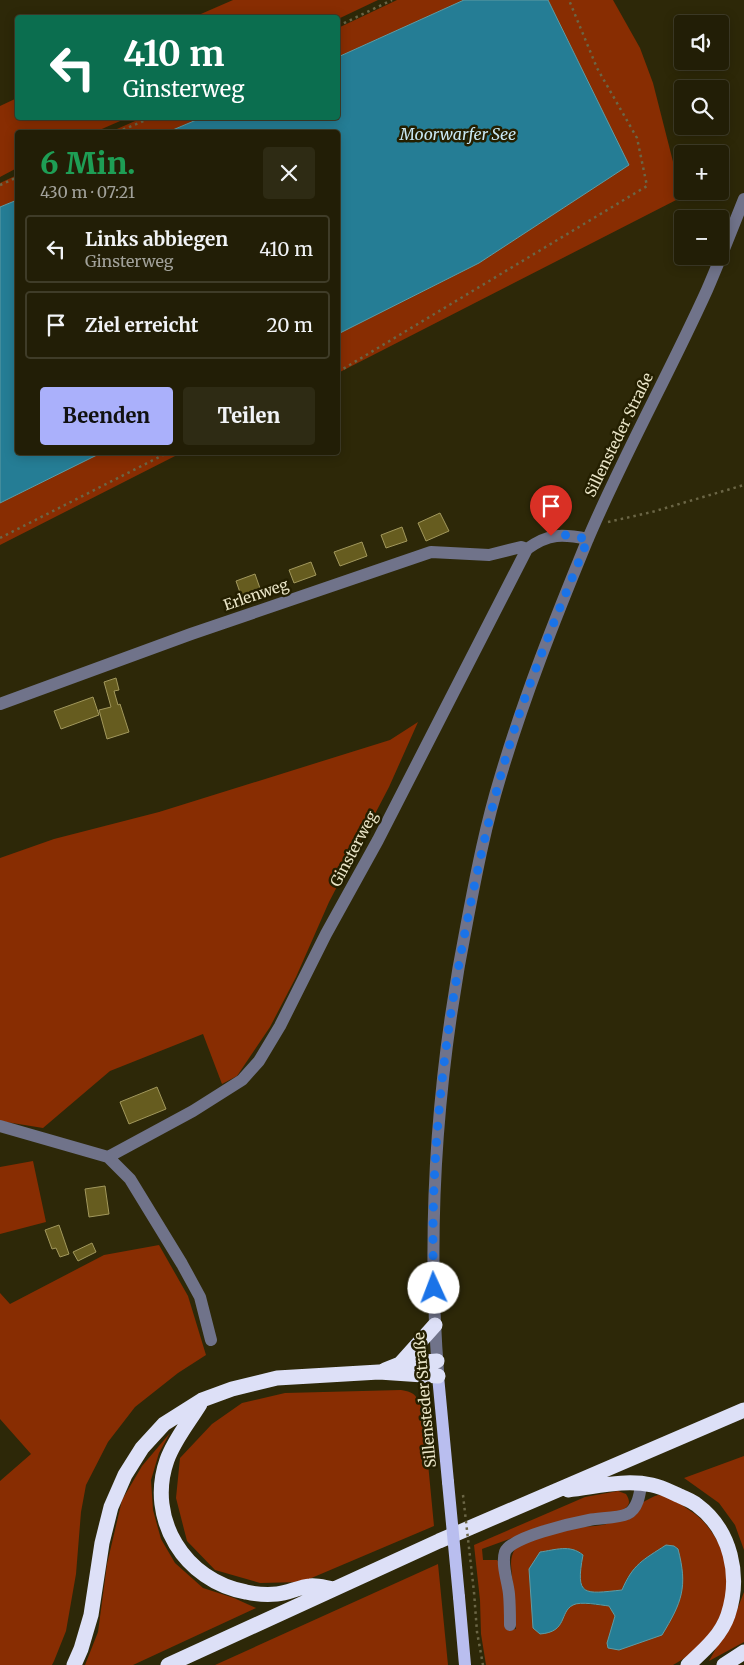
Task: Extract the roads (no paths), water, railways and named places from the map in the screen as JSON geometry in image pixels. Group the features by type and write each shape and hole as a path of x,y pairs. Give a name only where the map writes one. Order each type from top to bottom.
{"highway":[{"path":"400,1364 435,1325"},
{"path":"379,1372 400,1364 437,1368"},
{"path":"74,1665 92,1615 102,1543 111,1507 125,1474 142,1448 164,1424 202,1400 232,1388 277,1378 437,1368"},
{"path":"202,1400 176,1441 167,1460 162,1489 163,1511 170,1534 182,1554 198,1572 222,1585 246,1592 277,1594 311,1586 333,1589"},
{"path":"168,1665 554,1491 744,1410"},
{"path":"554,1491 591,1488 610,1484 652,1485 697,1505 712,1519 726,1539 734,1566 734,1592 728,1616 716,1637 688,1665"},
{"path":"724,1665 744,1652"}],"main road":[{"name":"Sillensteder Straße","path":"437,1368 465,1665"}],"street":[{"name":"Sillensteder Straße","path":"437,1368 433,1270 434,1172 446,1049 459,959 478,865 504,765 520,712 588,539 707,289 744,199"},
{"path":"527,549 536,542 551,536 567,535 588,539"},
{"name":"Erlenweg","path":"0,704 191,634 430,552 489,555 521,547 527,549"},
{"name":"Ginsterweg","path":"108,1157 193,1111 242,1080 259,1061 280,1026 326,934 387,822 527,549"},
{"path":"0,1126 108,1157 130,1179 182,1264 200,1298 211,1340"},
{"path":"510,1625 505,1563 505,1553 509,1546 529,1536 572,1524 628,1514 635,1507 641,1484"}],"water":[{"name":"Moorwarfer See","path":"464,0 548,0 629,165 479,263 340,333 340,130 173,130 196,120 340,120 340,56"},
{"path":"15,201 15,455 97,455 0,503 0,207"},
{"path":"666,1545 674,1546 678,1549 683,1584 674,1613 662,1635 619,1650 608,1648 607,1643 615,1616 609,1606 585,1603 576,1604 569,1608 555,1630 540,1634 533,1628 529,1569 540,1552 568,1549 583,1555 580,1579 582,1586 585,1590 599,1592 622,1590 630,1574 639,1563"}]}
